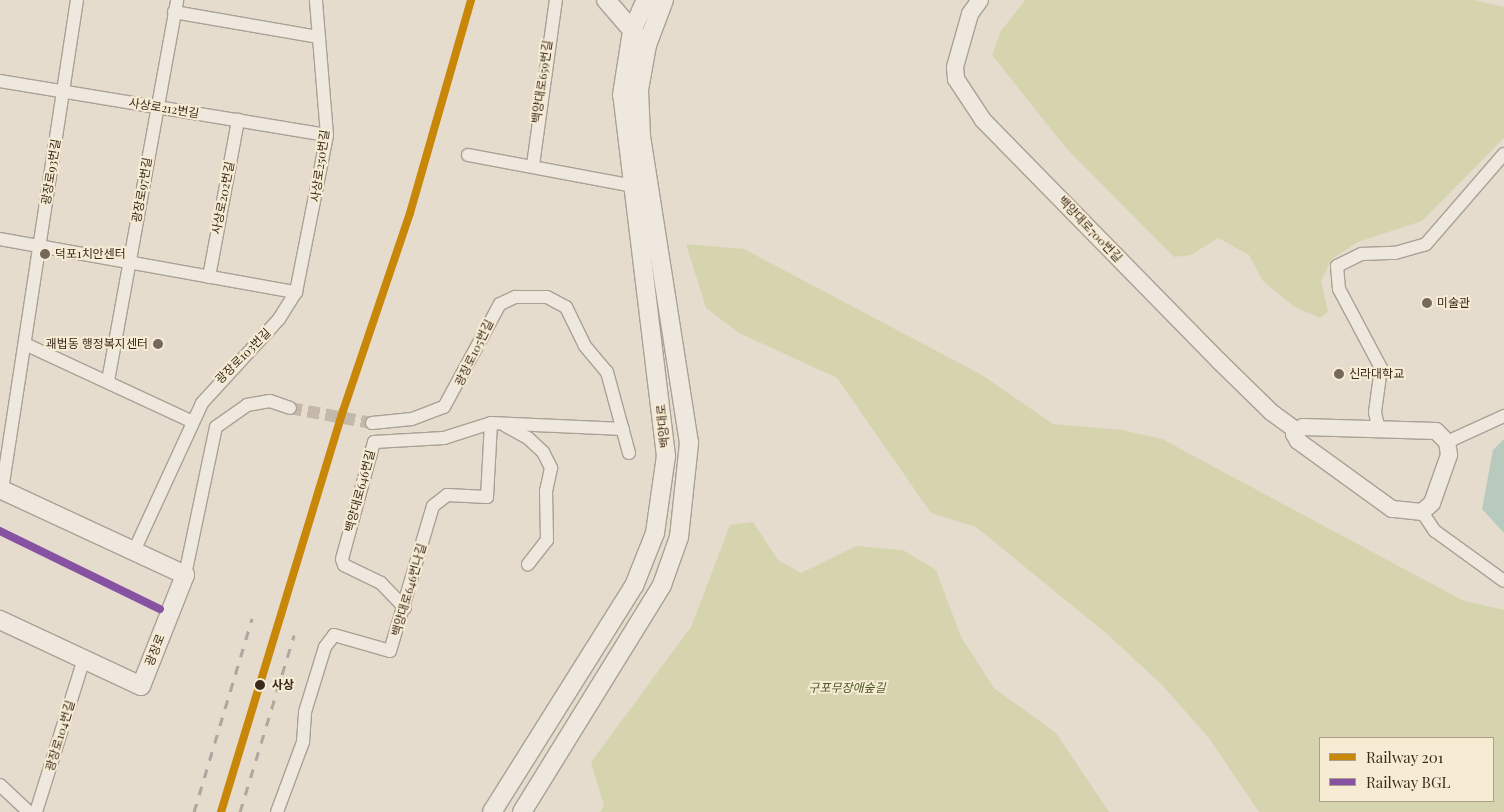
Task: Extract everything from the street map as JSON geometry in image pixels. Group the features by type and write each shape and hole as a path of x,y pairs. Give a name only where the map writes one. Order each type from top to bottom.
{"main road":[{"path":"606,0 632,31 647,45"},
{"name":"백양대로","path":"492,812 634,586 655,533 666,456 622,95 632,31 646,0"},
{"name":"백양대로","path":"522,812 662,585 679,537 688,443 641,136 639,90 647,45 664,0"},
{"path":"1,489 185,575"},
{"name":"광장로","path":"0,620 141,686 185,575"}],"street":[{"name":"광장로93번길","path":"1,489 77,0"},
{"name":"사상로250번길","path":"296,292 327,135 316,0"},
{"name":"백양대로659번길","path":"533,165 556,0"},
{"name":"백양대로700번길","path":"980,0 970,14 955,68 956,79 983,120 1225,368 1271,412 1296,430 1298,441 1392,509 1422,512"},
{"path":"176,6 320,38"},
{"name":"광장로97번길","path":"108,381 176,6"},
{"name":"사상로212번길","path":"0,81 327,135"},
{"name":"사상로202번길","path":"209,277 238,120"},
{"path":"1379,431 1375,412 1381,368 1339,289 1337,266 1362,254 1395,253 1426,244 1504,154"},
{"path":"468,155 533,165 633,186"},
{"path":"0,239 296,292"},
{"name":"광장로103번길","path":"134,551 191,421 211,388 279,319 296,292"},
{"name":"광장로105번길","path":"372,423 412,419 444,408 500,304 515,297 547,297 566,307 585,346 607,372 629,453"},
{"path":"24,344 108,381 191,421"},
{"path":"185,575 216,427 247,405 270,401 290,408"},
{"path":"1447,442 1504,416"},
{"path":"491,423 528,438 544,452 551,468 546,491 547,540 528,564"},
{"name":"백양대로646번길","path":"405,608 381,583 344,565 342,558 374,442 444,438 491,423 623,429"},
{"name":"백양대로646번나길","path":"277,812 303,742 305,712 325,647 334,635 390,650 405,608 433,506 447,495 487,497 491,423"},
{"path":"1296,430 1379,431 1425,428 1436,431 1447,442 1449,455 1432,503 1422,512 1435,531 1504,581"},
{"name":"광장로104번길","path":"36,812 84,659"},
{"path":"0,785 30,812"}],"green space":[{"path":"1025,0 1474,0 1504,7 1504,138 1422,221 1358,242 1332,259 1321,281 1328,312 1320,318 1293,306 1263,281 1249,255 1218,238 1191,255 1174,257 1066,148 992,55 1001,31"},
{"path":"686,244 744,249 982,375 1053,424 1122,430 1162,439 1462,600 1504,610 1504,812 1259,812 1208,737 1161,684 1107,634 976,527 931,513 837,378 739,333 706,308"},
{"name":"구포무장애숲길","path":"753,522 778,560 801,573 856,546 903,550 936,570 961,637 994,688 1056,733 1109,812 600,812 604,806 591,762 691,627 730,525"}],"shaded area":[{"path":"1504,439 1504,533 1482,509 1493,450"}],"tunnel":[{"path":"290,408 372,423"}],"railway":[{"path":"194,812 252,619"},
{"path":"240,812 294,635"}],"rail line":[{"name":"201","path":"221,812 343,411 410,213 471,0"},
{"name":"BGL","path":"0,531 160,609"}],"place":[{"name":"덕포1치안센터","path":"45,254"},
{"name":"미술관","path":"1427,303"},
{"name":"괘법동 행정복지센터","path":"158,344"},
{"name":"신라대학교","path":"1339,374"},
{"name":"사상","path":"260,685"}]}
